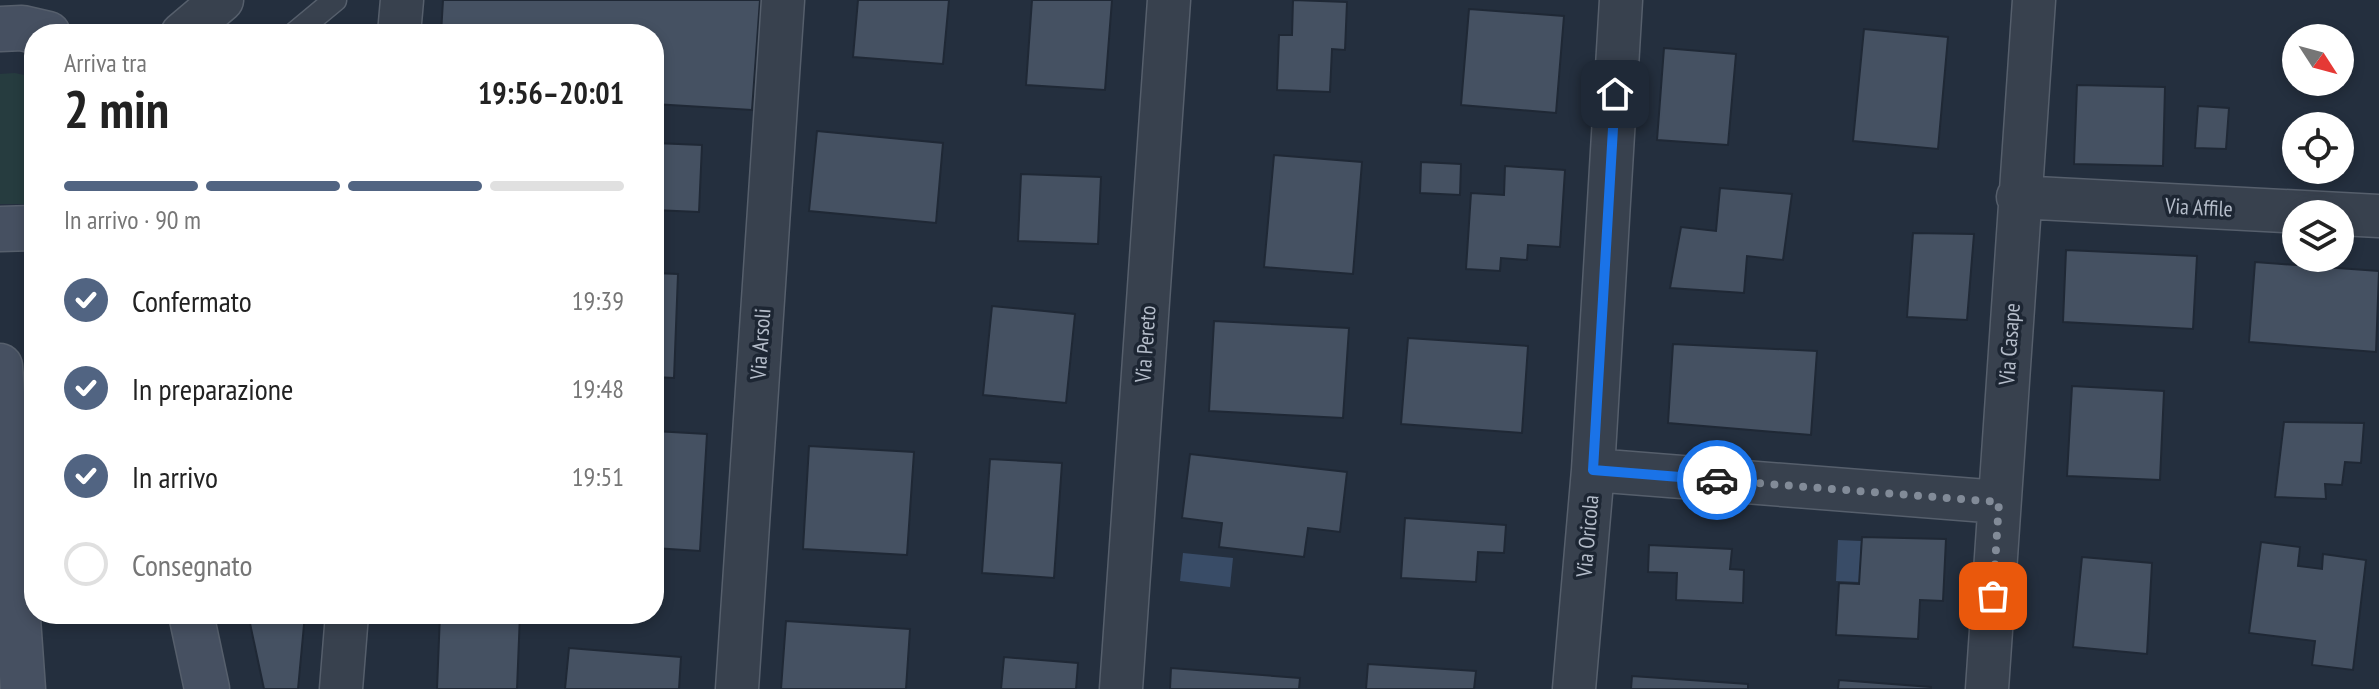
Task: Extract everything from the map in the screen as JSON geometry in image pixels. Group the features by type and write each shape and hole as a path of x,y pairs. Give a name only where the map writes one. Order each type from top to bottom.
{"main road":[{"path":"31,0 41,24"},
{"path":"0,29 24,28"},
{"path":"0,229 24,228"},
{"path":"0,366 23,689"},
{"path":"193,624 207,689"}],"street":[{"path":"189,24 222,0"},
{"path":"400,24 402,0"},
{"name":"Via Arsoli","path":"737,689 783,0"},
{"name":"Via Pereto","path":"1121,689 1169,0"},
{"name":"Via Oricola","path":"1574,689 1593,470 1621,0"},
{"name":"Via Casape","path":"1987,689 2018,197 2034,0"},
{"name":"Via Affile","path":"2018,197 2379,216"},
{"path":"1593,470 1999,502"},
{"path":"341,689 346,624"}],"lane":[{"path":"306,24 335,0"}],"green space":[{"path":"0,74 24,75 24,204 0,204"}],"water":[{"path":"1838,540 1861,541 1859,582 1836,581"},
{"path":"1183,553 1233,558 1230,587 1180,581"}],"building":[{"path":"443,0 760,0 752,110 664,105 664,24 442,24"},
{"path":"858,0 949,0 943,64 853,57"},
{"path":"1032,0 1112,0 1105,90 1026,85"},
{"path":"1293,0 1347,2 1345,50 1332,49 1330,92 1277,90 1279,35 1292,35"},
{"path":"1469,9 1564,16 1556,113 1461,105"},
{"path":"1864,29 1948,37 1938,149 1853,141"},
{"path":"1664,48 1736,54 1728,145 1657,140"},
{"path":"2077,85 2165,87 2163,166 2074,164"},
{"path":"2198,106 2229,108 2226,149 2195,148"},
{"path":"817,131 943,143 936,223 809,211"},
{"path":"664,143 702,145 699,212 664,210"},
{"path":"1274,155 1362,162 1353,274 1264,267"},
{"path":"1421,162 1461,164 1460,195 1420,193"},
{"path":"1505,166 1565,170 1560,247 1528,245 1527,260 1501,258 1500,271 1466,269 1471,193 1504,195"},
{"path":"1021,174 1101,177 1098,244 1018,241"},
{"path":"1720,188 1792,194 1783,260 1747,256 1744,293 1670,288 1681,227 1716,231"},
{"path":"1913,233 1974,234 1967,320 1907,317"},
{"path":"2066,250 2197,256 2193,329 2063,322"},
{"path":"2255,262 2282,264 2282,272 2379,271 2376,352 2249,342"},
{"path":"664,273 678,274 674,378 664,378"},
{"path":"992,306 1075,314 1066,403 983,395"},
{"path":"1214,321 1349,328 1343,418 1209,411"},
{"path":"1408,338 1528,346 1522,433 1401,424"},
{"path":"1673,344 1817,351 1811,435 1668,423"},
{"path":"2072,386 2164,391 2160,480 2067,476"},
{"path":"2284,422 2364,423 2361,463 2345,462 2342,485 2325,484 2326,499 2275,497"},
{"path":"664,432 707,434 700,551 664,549"},
{"path":"809,446 914,452 907,555 803,549"},
{"path":"1190,454 1347,472 1340,532 1308,528 1304,557 1219,547 1222,523 1182,518"},
{"path":"990,459 1062,463 1054,578 982,573"},
{"path":"1405,518 1506,525 1504,553 1478,552 1476,582 1401,578"},
{"path":"1862,537 1946,539 1943,601 1920,600 1918,639 1836,635 1839,583 1859,584"},
{"path":"2261,542 2300,547 2298,566 2322,569 2323,554 2366,560 2353,670 2312,665 2315,641 2249,633"},
{"path":"1649,545 1732,549 1730,569 1744,570 1743,603 1676,600 1677,573 1648,572"},
{"path":"2082,557 2152,563 2147,654 2073,647"},
{"path":"786,621 910,629 906,689 781,689"},
{"path":"250,624 304,624 298,689 264,689"},
{"path":"440,624 520,624 517,689 437,689"},
{"path":"569,648 681,657 679,689 565,689"},
{"path":"1004,657 1078,663 1076,689 1001,689"},
{"path":"1368,664 1476,671 1474,689 1366,689"},
{"path":"1171,668 1300,678 1299,689 1170,689"},
{"path":"1632,676 1748,684 1748,689 1631,689"},
{"path":"1839,680 1931,687 1931,689 1838,689"}],"way so far":[{"path":"1717,480 1999,502 1993,596"}],"route":[{"path":"1615,94 1593,470 1717,480"}]}
